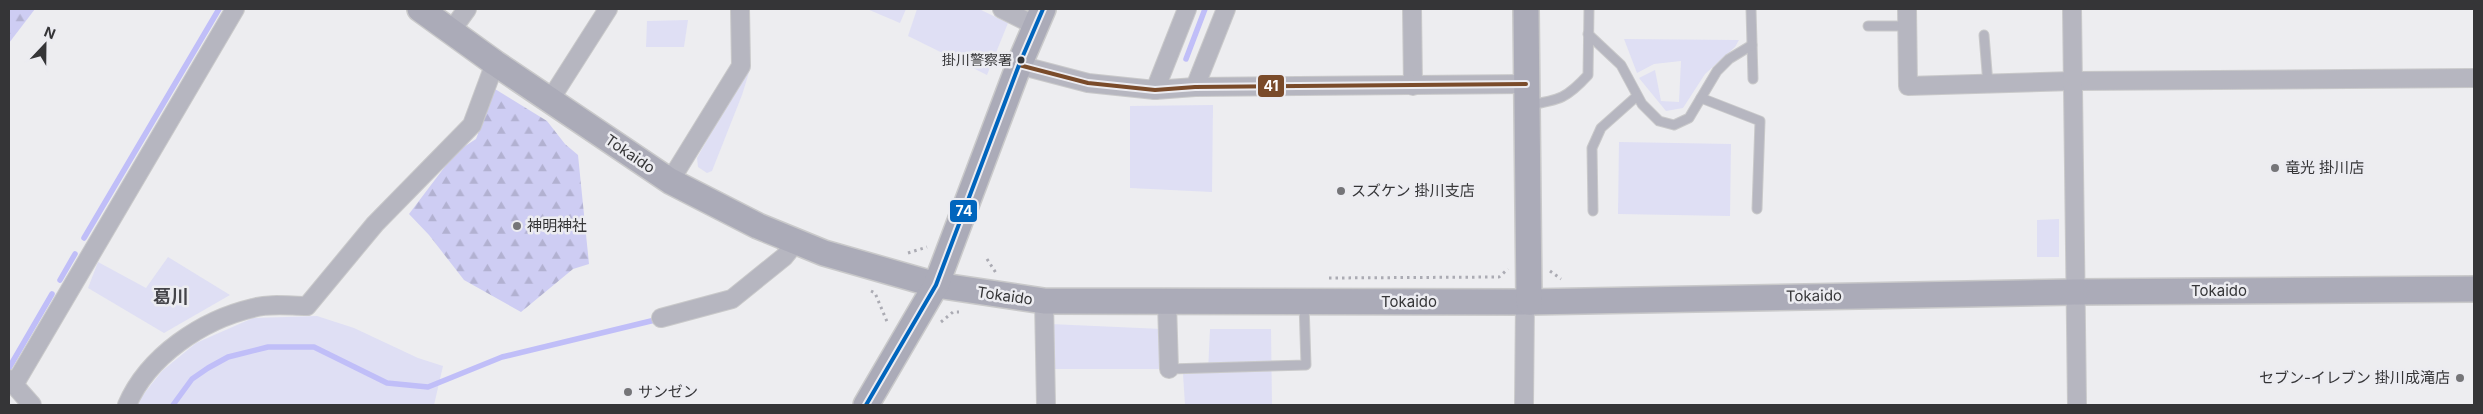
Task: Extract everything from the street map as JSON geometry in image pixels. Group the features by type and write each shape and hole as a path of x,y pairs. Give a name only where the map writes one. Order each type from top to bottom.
{"main road":[{"name":"Tokaido","path":"420,9 550,100 670,181 697,197 796,242 833,256 936,285 1044,301 1304,303 2074,292 2474,289"},
{"path":"1526,9 1527,301"},
{"path":"866,405 936,285 1019,65 1040,17"}],"street":[{"path":"32,405 11,382 235,9"},
{"path":"451,31 467,9"},
{"path":"550,100 608,9"},
{"path":"670,181 741,66 740,9"},
{"path":"1002,9 1040,17"},
{"path":"1155,90 1187,9"},
{"path":"1195,87 1226,9"},
{"path":"1412,9 1413,86"},
{"path":"2072,9 2074,292 2077,405"},
{"path":"1908,17 1908,86 2074,81 2474,78"},
{"path":"127,405 148,371 174,346 213,323 254,307 307,306 375,224 472,125 496,63"},
{"path":"1019,65 1088,83 1155,90 1195,87 1413,86 1526,95"},
{"path":"661,318 732,299 784,257 796,242"},
{"path":"1044,301 1046,405"},
{"path":"1524,405 1527,301"},
{"path":"1168,302 1169,369"}],"lane":[{"path":"1526,95 1552,101 1571,93 1588,75 1589,9"},
{"path":"1751,9 1753,79"},
{"path":"1868,26 1908,17"},
{"path":"1588,34 1621,65 1642,104 1659,121 1674,125 1689,118 1717,71 1729,59 1752,45"},
{"path":"1984,36 1988,84"},
{"path":"1593,211 1592,148 1602,128 1637,96"},
{"path":"1701,98 1760,121 1757,209"},
{"path":"1169,369 1306,365 1304,303"}],"shaded area":[{"path":"867,9 906,9 900,23"},
{"path":"917,9 979,9 1008,23 987,75 908,36"},
{"path":"688,20 684,47 646,47 647,21"},
{"path":"1624,39 1739,40 1735,47 1705,74 1683,108 1666,111 1639,78 1655,70 1661,101 1679,102 1681,61 1654,64 1637,73"},
{"path":"751,66 742,95 712,171 707,173 698,167 697,158 747,68"},
{"path":"1213,105 1212,192 1130,188 1130,106"},
{"path":"1619,142 1731,144 1730,216 1618,214"},
{"path":"2059,219 2059,257 2037,257 2037,220"},
{"path":"168,257 230,295 164,333 88,288 98,262 146,288"},
{"path":"317,316 354,328 418,358 443,366 434,405 135,405 162,371 196,343 253,318"},
{"path":"1050,324 1162,329 1160,369 1052,369"},
{"path":"1210,329 1271,329 1272,405 1185,405 1183,374 1208,372"}],"green space":[{"path":"9,9 35,9 9,43"},
{"path":"495,89 547,121 565,144 578,155 589,264 573,269 521,312 464,280 429,235 409,214 456,152 476,139"}],"waterway":[{"path":"84,238 219,9"},
{"path":"1186,59 1205,9"},
{"path":"60,280 75,254"},
{"path":"9,368 52,294"},
{"path":"173,405 192,379 208,368 228,357 268,347 314,347 387,383 428,387 502,357 655,320"}],"transit line":[{"name":"74","path":"866,405 936,285 1019,65 1043,9"},
{"name":"41","path":"1019,65 1088,83 1155,90 1195,87 1526,84"}],"place":[{"name":"掛川警察署","path":"1021,60"},
{"name":"竜光 掛川店","path":"2275,168"},
{"name":"スズケン 掛川支店","path":"1341,191"},
{"name":"神明神社","path":"517,226"},
{"name":"セブン-イレブン 掛川成滝店","path":"2460,378"},
{"name":"サンゼン","path":"628,392"}],"district":[{"name":"葛川","path":"171,297"}]}
